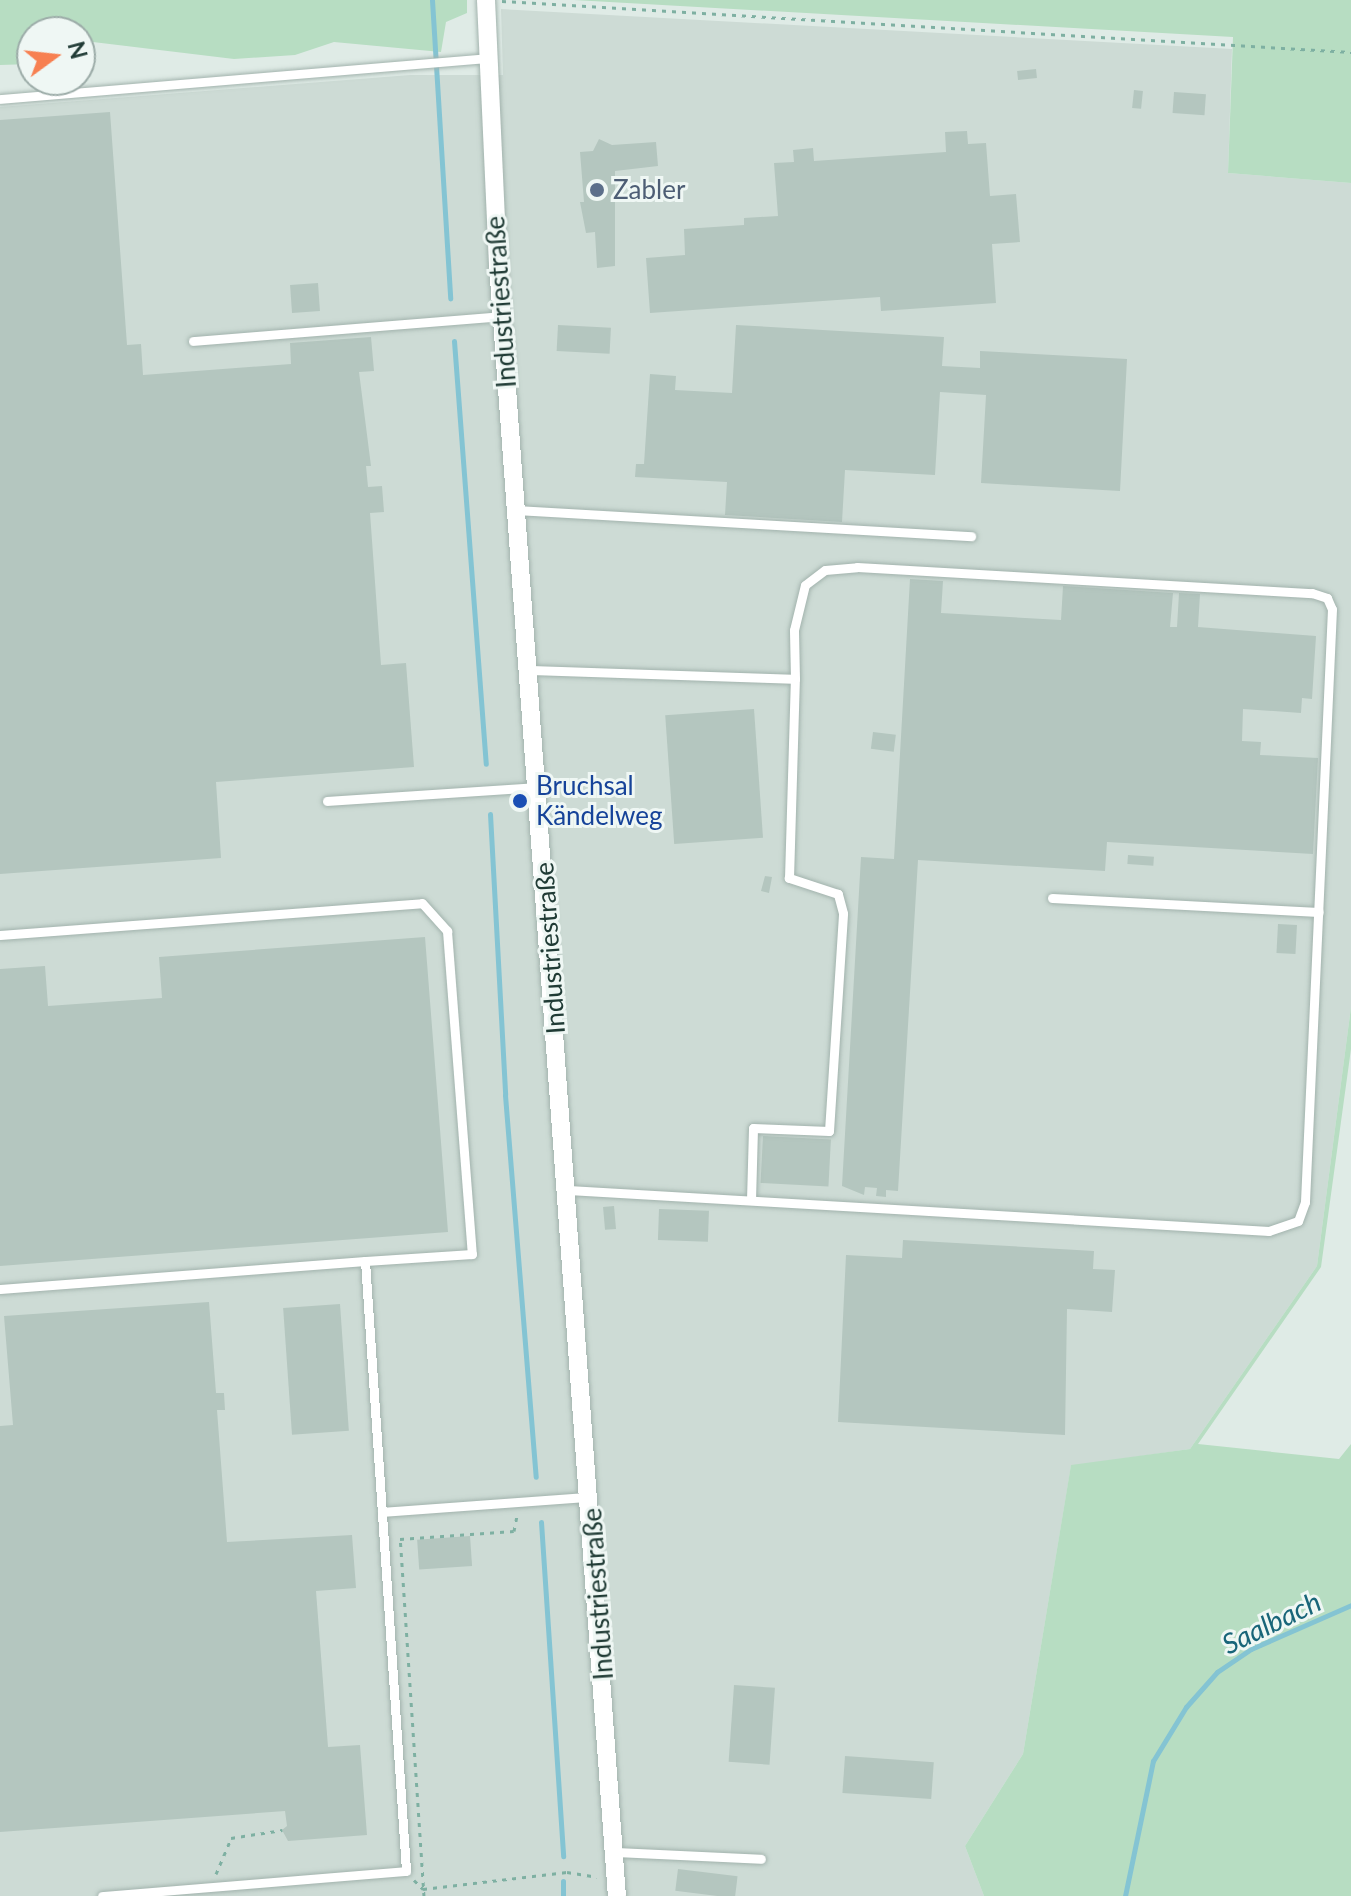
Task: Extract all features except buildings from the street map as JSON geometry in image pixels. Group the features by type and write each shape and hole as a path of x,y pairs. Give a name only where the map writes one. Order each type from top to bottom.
{"street":[{"name":"Industriestraße","path":"486,0 502,316 528,670 530,788 568,1190 617,1888"}],"lane":[{"path":"0,99 488,58"},
{"path":"193,341 502,316"},
{"path":"516,510 971,536"},
{"path":"568,1190 751,1200 1288,1228 1298,1221 1305,1202 1319,912 1332,609 1327,598 1234,588 857,567 825,570 805,585 794,630 789,878 838,894 843,913 829,1131 753,1128 751,1200"},
{"path":"528,670 795,679"},
{"path":"327,801 530,788"},
{"path":"1052,898 1319,912"},
{"path":"0,935 422,903 447,931 472,1254 0,1289"},
{"path":"102,1896 406,1871 365,1261"},
{"path":"382,1512 591,1496"},
{"path":"615,1852 761,1859"}],"path":[{"path":"486,0 1351,52"},
{"path":"424,1896 400,1539 514,1531 517,1501"},
{"path":"211,1887 231,1838 282,1830"},
{"path":"406,1871 423,1889"},
{"path":"423,1889 567,1872 617,1888"}],"shaded area":[{"path":"501,9 1232,49 1228,173 1351,183 1351,1007 1317,1266 1190,1449 1071,1466 1023,1754 965,1846 984,1896 0,1896 0,107 410,75 503,75"}],"green space":[{"path":"0,0 467,0 467,13 446,22 441,52 334,42 295,55 234,59 96,42 96,16 16,16 16,64 0,65"},
{"path":"574,0 1351,0 1351,183 1228,173 1233,37"},
{"path":"1351,1007 1351,1049 1321,1267 1198,1444 1339,1459 1351,1444 1351,1896 984,1896 965,1846 1023,1754 1071,1465 1190,1449 1317,1266"}],"waterway":[{"path":"432,0 450,298"},
{"path":"454,341 486,764"},
{"path":"490,814 505,1095 536,1477"},
{"path":"541,1522 563,1856"},
{"name":"Saalbach","path":"1125,1896 1153,1761 1186,1707 1217,1672 1251,1649 1351,1605"},
{"path":"563,1881 563,1896"}],"place":[{"name":"Zabler","path":"597,190"},
{"name":"Bruchsal Kändelweg","path":"520,801"}]}
